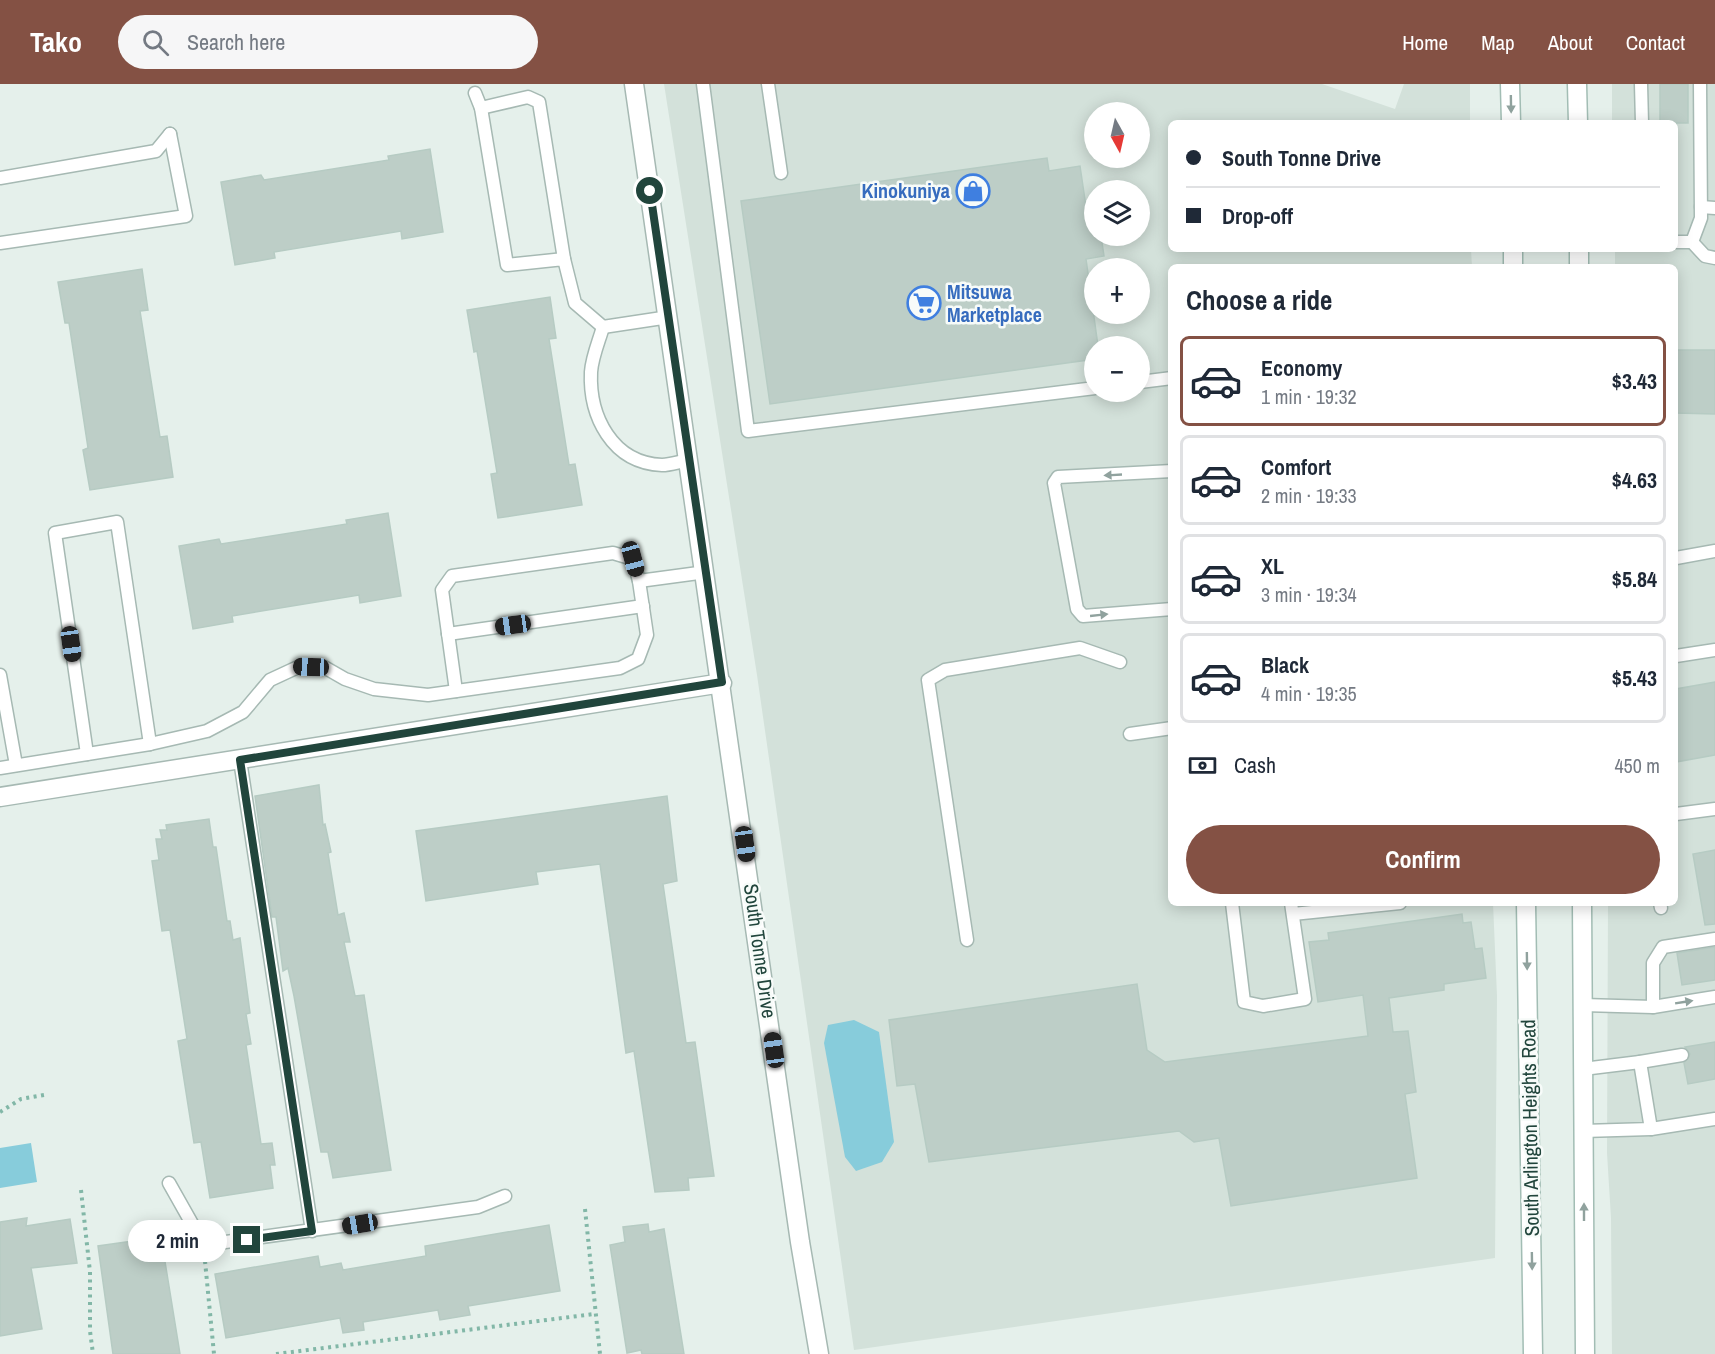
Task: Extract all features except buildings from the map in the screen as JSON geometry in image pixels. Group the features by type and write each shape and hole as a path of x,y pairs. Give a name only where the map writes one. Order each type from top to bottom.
{"street":[{"name":"South Tonne Drive","path":"634,84 722,682 799,1233 819,1354"},
{"path":"1510,84 1511,120"},
{"path":"1577,84 1578,120"},
{"path":"0,797 722,682"},
{"name":"South Arlington Heights Road","path":"1526,906 1533,1354"},
{"path":"1582,906 1585,1354"}],"lane":[{"path":"703,84 748,431 1084,389"},
{"path":"768,84 781,173"},
{"path":"1641,84 1642,120"},
{"path":"1692,242 1701,218 1700,84"},
{"path":"475,93 481,108 507,265 564,259"},
{"path":"481,108 528,97 539,102 564,259 575,303 603,327 669,317"},
{"path":"0,178 156,151 170,134 186,216 0,243"},
{"path":"1701,207 1715,208"},
{"path":"1678,242 1692,242 1705,256 1715,258"},
{"path":"603,327 591,371 595,414 609,440 634,460 662,465 690,460"},
{"path":"1150,381 1168,378"},
{"path":"1168,471 1058,477 1054,483 1077,609 1083,616 1168,609"},
{"path":"87,754 55,533 117,522 150,744"},
{"path":"1678,558 1715,551"},
{"path":"0,768 150,744 219,726 243,712 270,680 298,667 324,668 345,679 374,689 428,695 456,692 620,668 638,659 647,634 639,581 633,559 613,554 452,576 442,590 456,692"},
{"path":"639,581 706,572"},
{"path":"448,634 643,606"},
{"path":"967,940 928,680 945,670 1080,648 1120,662"},
{"path":"1678,656 1715,650"},
{"path":"0,675 16,765"},
{"path":"1130,734 1168,729"},
{"path":"240,760 312,1231"},
{"path":"1678,814 1715,809"},
{"path":"1232,906 1244,1002 1263,1006 1305,999 1292,909 1346,906"},
{"path":"1653,1007 1653,963 1663,947 1715,939"},
{"path":"1583,1005 1653,1007 1715,997"},
{"path":"1583,1069 1682,1055"},
{"path":"1640,1062 1651,1129"},
{"path":"1583,1131 1651,1129 1715,1119"},
{"path":"169,1183 204,1245 477,1206 505,1196"}],"path":[{"path":"0,1112 21,1099 44,1095"},
{"path":"81,1190 90,1272 90,1331 93,1354"},
{"path":"585,1209 594,1314 600,1354"},
{"path":"204,1245 214,1354"},
{"path":"276,1354 594,1314"}],"shaded area":[{"path":"664,84 1322,84 1395,109 1404,84 1470,84 1470,120 1168,120 1168,252 1471,252 1472,264 1168,264 1168,906 1493,906 1497,996 1495,1258 854,1350 757,675"},
{"path":"1612,84 1715,84 1715,1354 1612,1354 1611,1218 1607,1153 1608,906 1678,906 1678,264 1615,264 1615,252 1678,252 1678,120 1612,120"}],"water":[{"path":"854,1020 879,1032 894,1142 882,1162 856,1171 845,1157 824,1043 828,1025"},
{"path":"31,1143 37,1182 0,1188 0,1148"}],"place":[{"name":"Kinokuniya","path":"973,191"},
{"name":"Mitsuwa Marketplace","path":"924,303"}],"route":[{"path":"247,1240 312,1231 240,760 722,682 650,191"}]}
